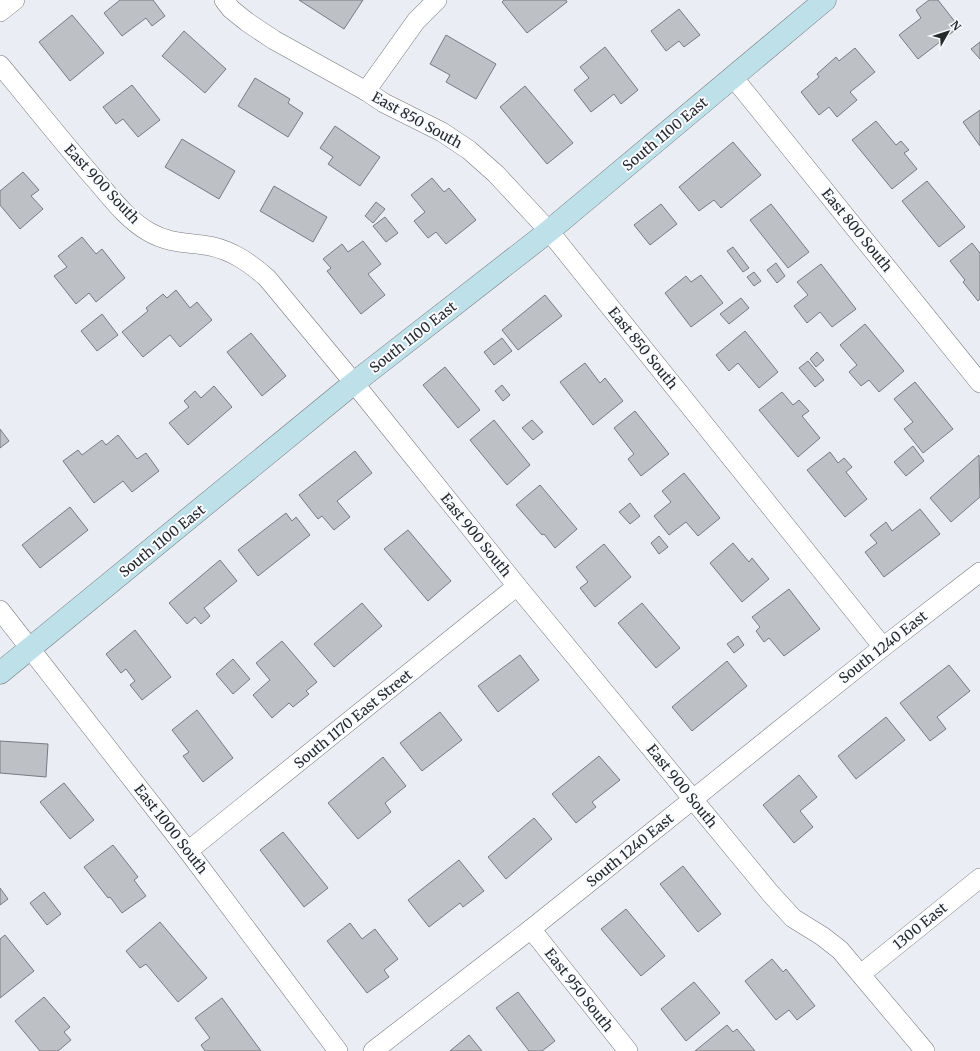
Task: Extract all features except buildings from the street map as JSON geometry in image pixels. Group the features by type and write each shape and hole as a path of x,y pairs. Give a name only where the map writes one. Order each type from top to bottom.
{"street":[{"path":"0,12 15,0"},
{"name":"East 850 South","path":"224,0 231,9 247,22 274,40 366,91 384,103 442,132 469,150 496,174 549,231 883,647"},
{"path":"366,91 416,21 438,0"},
{"name":"South 1100 East","path":"0,673 354,383 549,231 825,0"},
{"name":"East 900 South","path":"0,65 69,149 134,222 149,232 178,243 210,246 226,250 255,267 267,278 770,894 793,918 822,936 840,950 924,1051"},
{"name":"East 800 South","path":"733,77 980,383"},
{"name":"South 1240 East","path":"373,1051 531,929 694,800 883,647 980,572"},
{"name":"South 1170 East Street","path":"188,851 518,586"},
{"name":"East 1000 South","path":"0,610 188,851 338,1051"},
{"name":"1300 East","path":"861,974 980,878"},
{"name":"East 950 South","path":"531,929 628,1051"}]}
